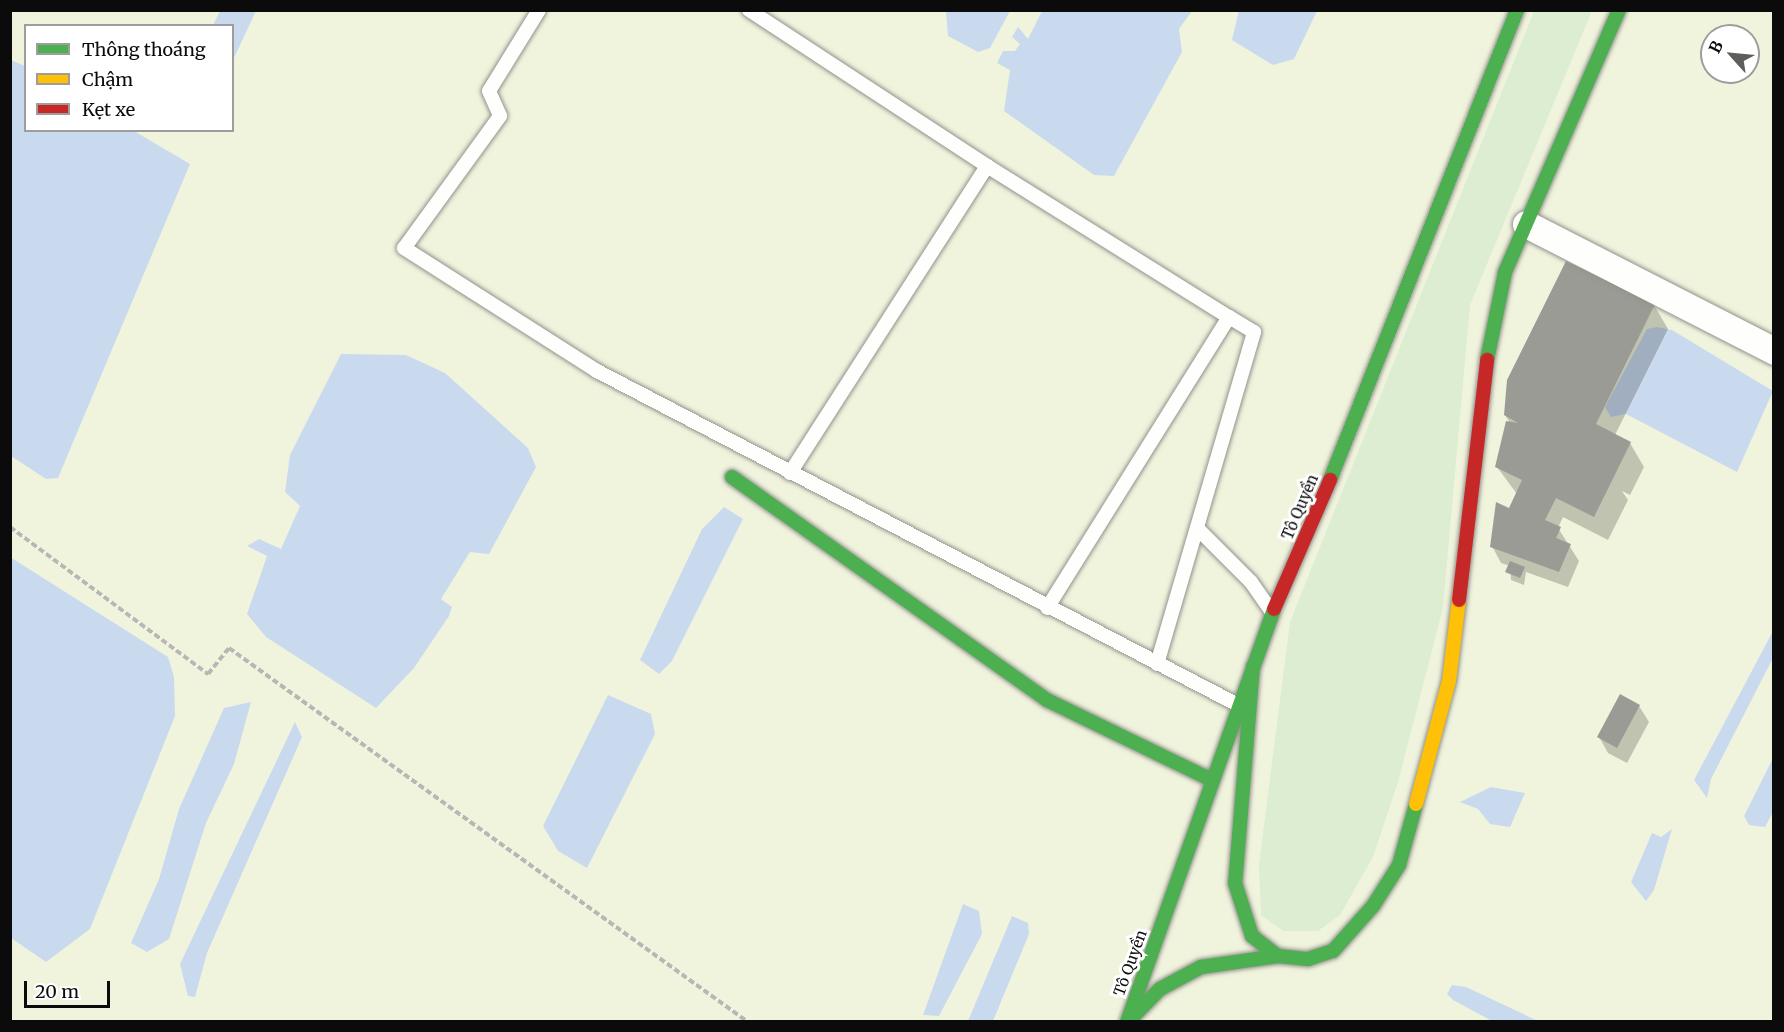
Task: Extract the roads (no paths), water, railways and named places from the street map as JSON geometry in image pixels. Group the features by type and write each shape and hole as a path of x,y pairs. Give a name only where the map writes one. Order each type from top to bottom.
{"main road":[{"name":"Tô Quyền","path":"1127,1022 1238,705 1272,615 1367,394 1517,10"},
{"path":"1127,1022 1160,989 1201,967 1278,956 1308,959 1333,951 1373,906 1413,829 1449,681 1487,361 1505,272 1619,10"},
{"path":"732,477 1047,700 1212,780"},
{"path":"1253,666 1235,883 1247,928 1278,956"}],"street":[{"path":"1526,224 1773,351"}],"lane":[{"path":"539,10 489,91 500,116 404,248 597,371 1047,608 1238,705"},
{"path":"749,10 987,166 1254,332 1157,664"},
{"path":"790,473 987,166"},
{"path":"1047,608 1229,317"},
{"path":"1197,528 1251,582 1272,615"}],"water":[{"path":"946,10 1010,11 990,48 978,52 948,36"},
{"path":"1239,10 1317,11 1294,59 1273,65 1232,40"},
{"path":"220,11 256,11 234,58 234,24 214,24"},
{"path":"1042,11 1192,11 1179,29 1182,52 1114,176 1094,175 1004,111 1010,70 997,63 1003,51 1015,51 1020,44 1012,37 1018,27 1028,39"},
{"path":"11,60 24,66 24,132 136,132 190,164 58,478 46,479 11,456"},
{"path":"1657,327 1672,330 1773,391 1737,472 1626,414 1611,417 1605,407 1647,329"},
{"path":"341,354 406,355 445,373 528,448 536,467 489,554 470,552 441,599 452,607 449,616 414,668 376,708 266,637 247,614 267,556 247,546 259,539 281,549 300,506 285,492 290,455"},
{"path":"724,507 743,519 672,661 659,674 640,660 702,529"},
{"path":"10,557 168,657 174,677 175,716 90,929 46,962 11,938"},
{"path":"1773,631 1773,658 1711,779 1707,798 1694,780"},
{"path":"608,695 651,714 655,734 587,868 558,851 543,826"},
{"path":"251,702 234,764 206,823 169,939 147,952 131,943 159,879 179,809 224,708"},
{"path":"295,722 302,737 207,953 195,997 188,996 180,964"},
{"path":"1773,758 1773,812 1765,827 1749,825 1744,816"},
{"path":"1491,787 1525,793 1510,827 1490,824 1478,809 1460,802"},
{"path":"1672,829 1654,890 1646,901 1631,882 1652,833 1661,837"},
{"path":"963,904 979,911 982,934 939,1016 923,1015"},
{"path":"1012,916 1028,923 1029,934 993,1021 968,1021"},
{"path":"1452,985 1466,987 1538,1021 1492,1021 1453,1000 1447,994"}]}
